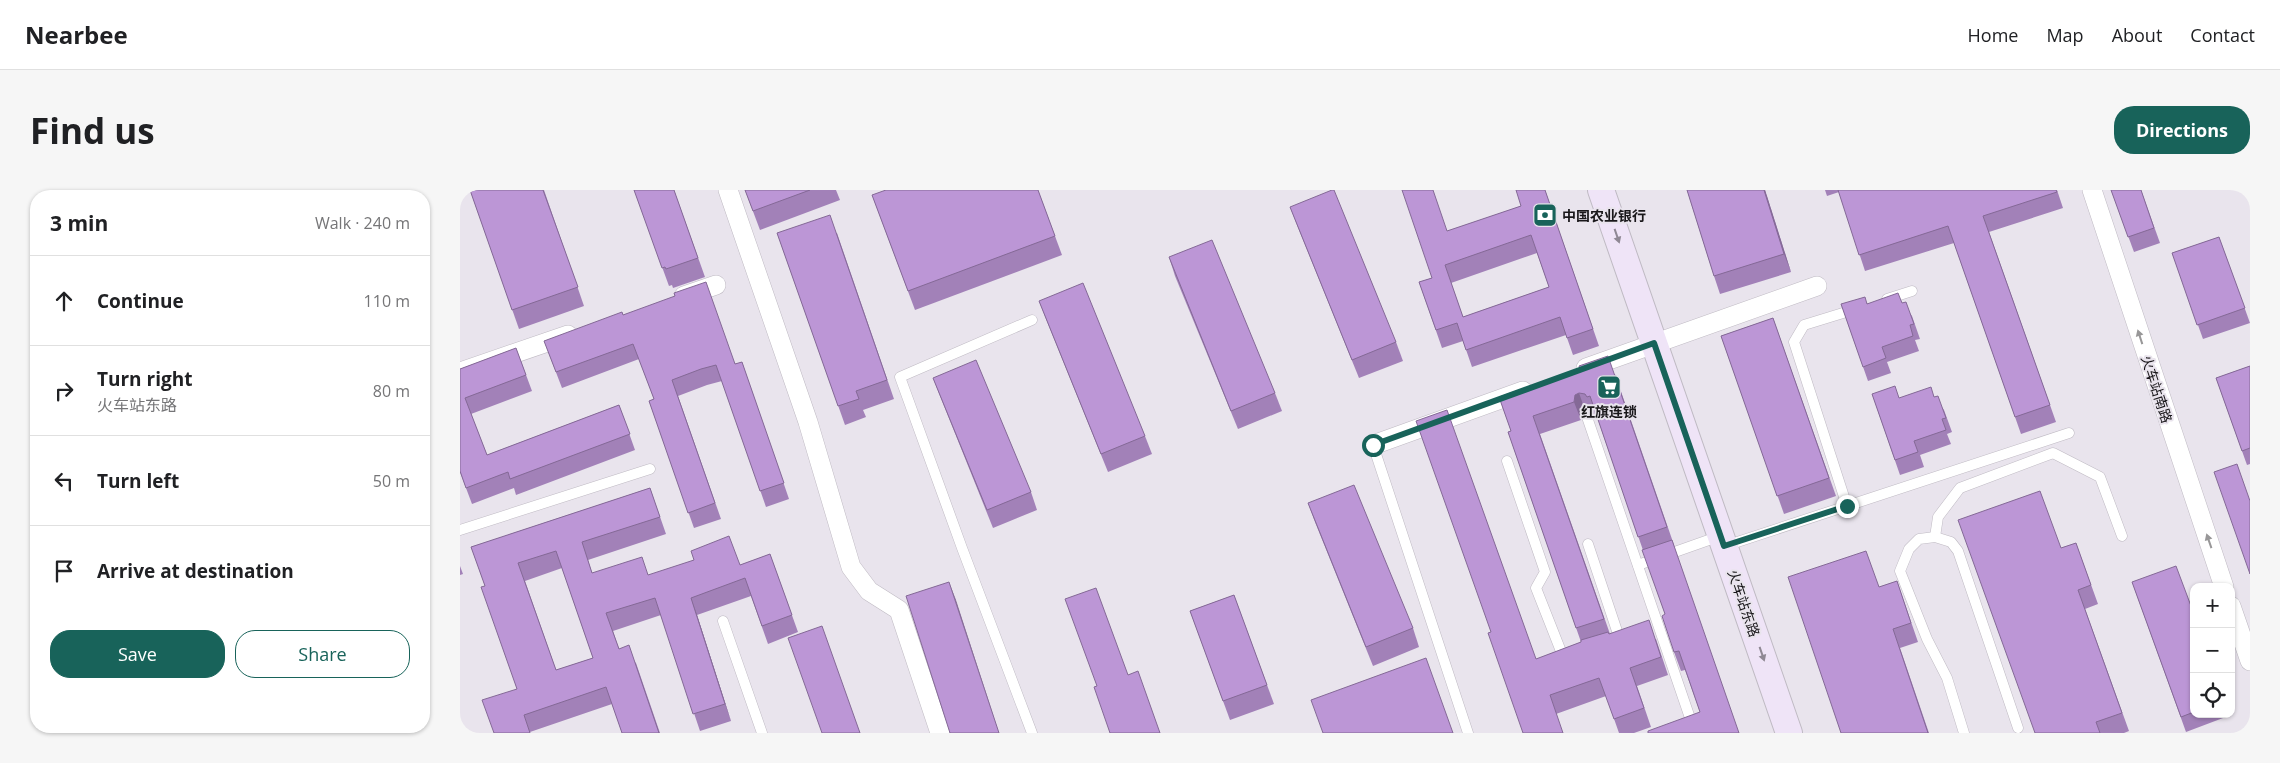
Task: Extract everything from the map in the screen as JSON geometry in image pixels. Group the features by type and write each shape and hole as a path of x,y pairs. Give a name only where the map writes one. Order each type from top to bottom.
{"main road":[{"name":"火车站东路","path":"1601,190 1789,733"}],"street":[{"path":"728,190 808,422 851,567 869,591 899,610 940,733"},
{"name":"火车站南路","path":"2092,190 2223,583"},
{"path":"670,300 716,285"},
{"path":"1570,374 1817,286"},
{"path":"460,372 588,328"},
{"path":"1373,445 1542,384"},
{"path":"2235,618 2250,661"}],"lane":[{"path":"1847,506 1794,342 1804,325 1912,291"},
{"path":"1032,320 900,377 1032,733"},
{"path":"1587,417 1638,564 1653,621 1690,718"},
{"path":"1638,564 1847,506 2068,433"},
{"path":"1373,445 1468,733"},
{"path":"1936,537 1938,517 1960,488 2053,453 2100,477 2122,536"},
{"path":"1507,461 1545,572 1536,588 1564,659 1582,653"},
{"path":"460,530 650,469"},
{"path":"1964,733 1947,678 1926,639 1900,571 1909,549 1919,539 1936,537 1951,542 1958,551 2018,728"},
{"path":"1588,544 1622,632 1618,642 1609,645"},
{"path":"723,621 762,733"}],"building":[{"path":"470,190 543,190 578,287 512,310"},
{"path":"634,190 674,190 698,258 666,269 665,267 662,268"},
{"path":"745,190 810,190 753,211"},
{"path":"886,190 1038,190 1055,236 908,291 872,195"},
{"path":"1334,190 1396,342 1352,360 1290,207"},
{"path":"1402,190 1433,190 1447,231 1521,206 1516,190 1545,190 1593,329 1567,338 1560,317 1466,350 1457,323 1436,330 1419,282 1432,278","holes":["1531,235 1549,287 1463,317 1445,265"]},
{"path":"1687,190 1764,190 1784,254 1714,276"},
{"path":"1838,190 2056,190 2057,192 1983,216 2050,405 2015,417 1948,226 1859,255"},
{"path":"2111,190 2141,190 2154,228 2128,237"},
{"path":"830,215 887,380 856,391 859,399 838,406 777,233"},
{"path":"2219,237 2245,308 2197,325 2172,253"},
{"path":"1212,240 1275,393 1231,411 1169,257"},
{"path":"706,282 735,364 742,362 784,483 760,491 716,365 701,369 672,380 715,503 688,513 649,401 654,399 633,344 556,372 544,341 622,312 623,315 675,296 674,293"},
{"path":"1083,283 1145,436 1101,454 1039,301"},
{"path":"1898,293 1902,303 1906,302 1914,324 1910,325 1913,336 1882,347 1886,358 1863,367 1841,304 1865,297 1867,304"},
{"path":"1773,318 1829,478 1777,496 1721,336"},
{"path":"516,348 526,375 465,398 487,455 619,405 630,434 510,479 508,472 466,488 460,471 460,369"},
{"path":"1608,356 1667,527 1638,537 1590,396 1587,397 1585,394 1579,393 1575,395 1574,402 1533,416 1604,619 1576,628 1508,432 1511,431 1499,397 1580,369 1579,366"},
{"path":"976,360 1031,492 987,510 933,378"},
{"path":"2250,366 2250,448 2242,451 2216,378"},
{"path":"1895,386 1899,398 1931,387 1934,397 1938,396 1946,418 1942,419 1946,430 1914,441 1918,452 1895,460 1872,394"},
{"path":"1447,410 1536,659 1581,642 1581,640 1608,632 1609,634 1649,620 1661,657 1630,668 1644,708 1614,719 1599,678 1550,695 1563,733 1523,733 1488,633 1491,632 1416,421"},
{"path":"2237,464 2250,501 2250,574 2214,472"},
{"path":"1354,485 1413,628 1366,647 1308,503"},
{"path":"650,488 660,517 582,542 592,573 642,557 648,575 694,560 691,551 729,536 740,565 770,554 792,615 762,626 745,578 691,598 725,704 693,714 655,598 606,613 619,649 629,645 659,733 622,733 606,687 524,715 530,733 494,733 482,700 517,689 481,587 485,586 471,547","holes":["556,551 593,658 556,670 518,563"]},
{"path":"2040,491 2061,548 2076,543 2091,585 2078,590 2122,713 2096,722 2100,733 2035,733 1958,520"},
{"path":"1672,540 1739,733 1648,733 1648,731 1700,712 1679,651 1674,652 1662,616 1665,614 1642,550"},
{"path":"1866,551 1879,587 1897,581 1911,623 1893,629 1928,733 1841,733 1788,577"},
{"path":"2176,566 2190,603 2190,714 2181,717 2132,582"},
{"path":"949,582 999,733 950,733 906,596"},
{"path":"1096,588 1128,675 1138,671 1160,733 1110,733 1094,687 1097,686 1065,599"},
{"path":"1234,595 1267,685 1223,701 1190,611"},
{"path":"822,626 860,733 822,733 788,638"},
{"path":"1426,658 1453,733 1323,733 1311,700"}],"place":[{"name":"中国农业银行","path":"1545,215"},
{"name":"红旗连锁","path":"1609,387"}],"route":[{"path":"1373,445 1654,343 1724,546 1847,506"}]}
